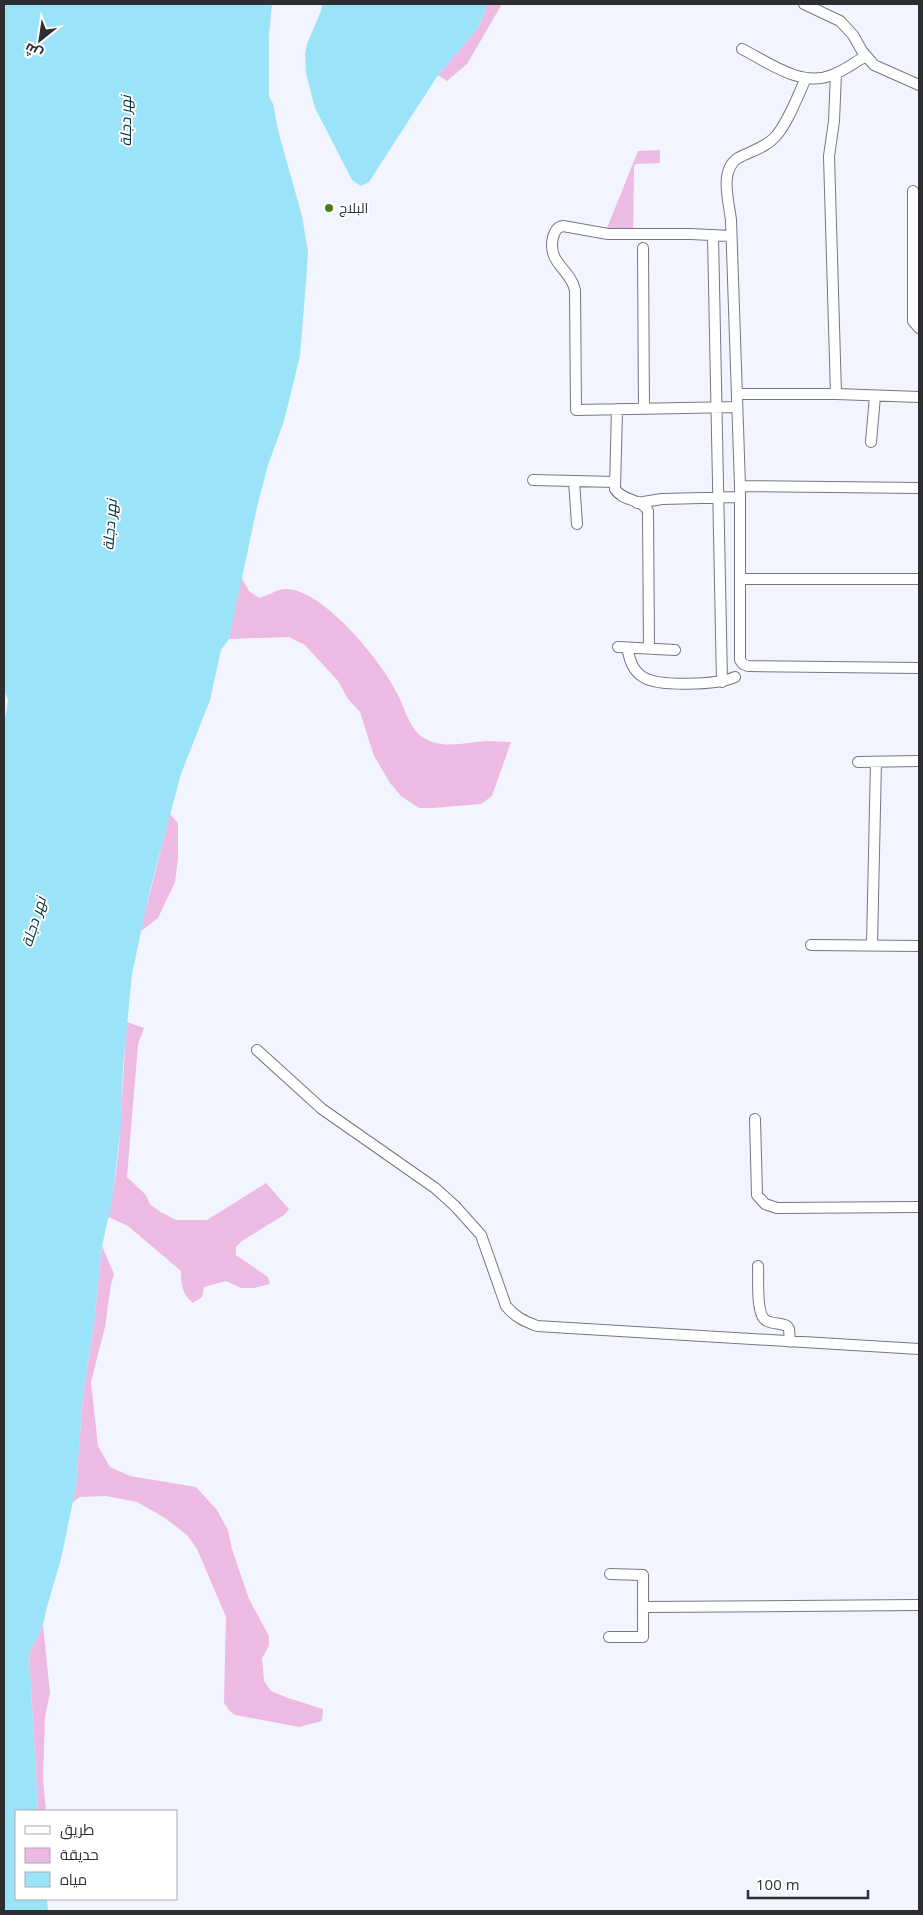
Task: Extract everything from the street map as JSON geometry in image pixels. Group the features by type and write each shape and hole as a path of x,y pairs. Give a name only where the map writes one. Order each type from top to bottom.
{"street":[{"path":"804,4 840,20 866,56 881,69 919,85"},
{"path":"820,4 830,16"},
{"path":"742,48 794,75 806,78 826,77 866,56"},
{"path":"836,73 834,121 829,156 836,394"},
{"path":"806,78 776,136 764,146 738,159 731,165 728,171 727,180 732,236 740,491 740,660 746,666 919,668"},
{"path":"913,191 913,321 919,328"},
{"path":"732,236 608,234 563,226 558,227 552,243 553,255 559,266 572,281 575,290 576,410 737,407"},
{"path":"713,235 722,682"},
{"path":"642,248 644,409"},
{"path":"737,394 836,394 919,398"},
{"path":"871,442 875,396"},
{"path":"616,409 615,489 622,498 646,507 648,515 649,649"},
{"path":"533,480 615,482"},
{"path":"574,481 577,524"},
{"path":"637,503 656,499 718,497 740,491 919,488"},
{"path":"740,579 919,578"},
{"path":"674,650 623,647 635,670 642,677 653,682 722,682 734,677"},
{"path":"858,762 919,761"},
{"path":"872,945 876,762"},
{"path":"811,945 919,946"},
{"path":"257,1050 322,1109 435,1188 455,1206 481,1236 506,1306 514,1316 537,1326 919,1349"},
{"path":"755,1119 757,1195 765,1204 778,1208 919,1207"},
{"path":"758,1266 761,1316 767,1321 787,1326 790,1342"},
{"path":"609,1637 643,1637 644,1607 643,1575 610,1574"},
{"path":"644,1607 919,1604"}],"green space":[{"path":"488,4 502,4 467,64 447,81 438,75 478,28"},
{"path":"660,150 660,163 636,164 634,167 633,240 603,238 638,151"},
{"path":"241,577 249,591 259,598 284,589 299,591 332,613 365,646 379,664 397,693 411,724 424,738 439,744 488,741 511,742 492,796 481,804 419,808 401,796 390,783 374,756 360,712 348,699 338,681 305,645 289,637 229,639"},
{"path":"170,814 178,823 178,859 175,882 158,918 140,932"},
{"path":"127,1022 144,1028 138,1045 127,1177 146,1195 150,1204 176,1220 207,1220 266,1183 289,1209 284,1215 242,1241 236,1247 236,1255 268,1277 270,1284 254,1288 241,1288 226,1281 204,1287 202,1297 193,1303 186,1296 183,1289 181,1271 128,1226 108,1217 119,1145"},
{"path":"102,1246 114,1274 105,1327 91,1382 98,1446 110,1467 130,1476 196,1487 217,1510 228,1530 232,1549 249,1599 269,1636 269,1646 262,1658 264,1681 271,1691 323,1709 322,1721 299,1727 235,1715 229,1710 224,1703 226,1617 197,1549 187,1535 165,1518 137,1502 106,1496 80,1497 73,1502 83,1395 94,1323"},
{"path":"43,1625 50,1693 45,1717 43,1779 46,1810 38,1810 29,1653"}],"water":[{"name":"نهر دجلة","path":"4,4 272,4 269,36 269,96 273,104 279,134 302,216 308,252 300,356 284,421 268,465 257,507 229,639 221,650 210,700 181,774 150,890 132,974 123,1067 121,1124 112,1201 102,1246 94,1323 83,1395 76,1487 61,1559 43,1625 29,1653 38,1810 15,1810 15,1900 47,1900 48,1911 4,1911 4,725 8,700 4,691"},
{"path":"322,4 488,4 478,28 438,75 369,182 361,186 352,180 315,108 306,74 305,54 307,44 321,11"}],"place":[{"name":"البلاج","path":"329,208"}]}
